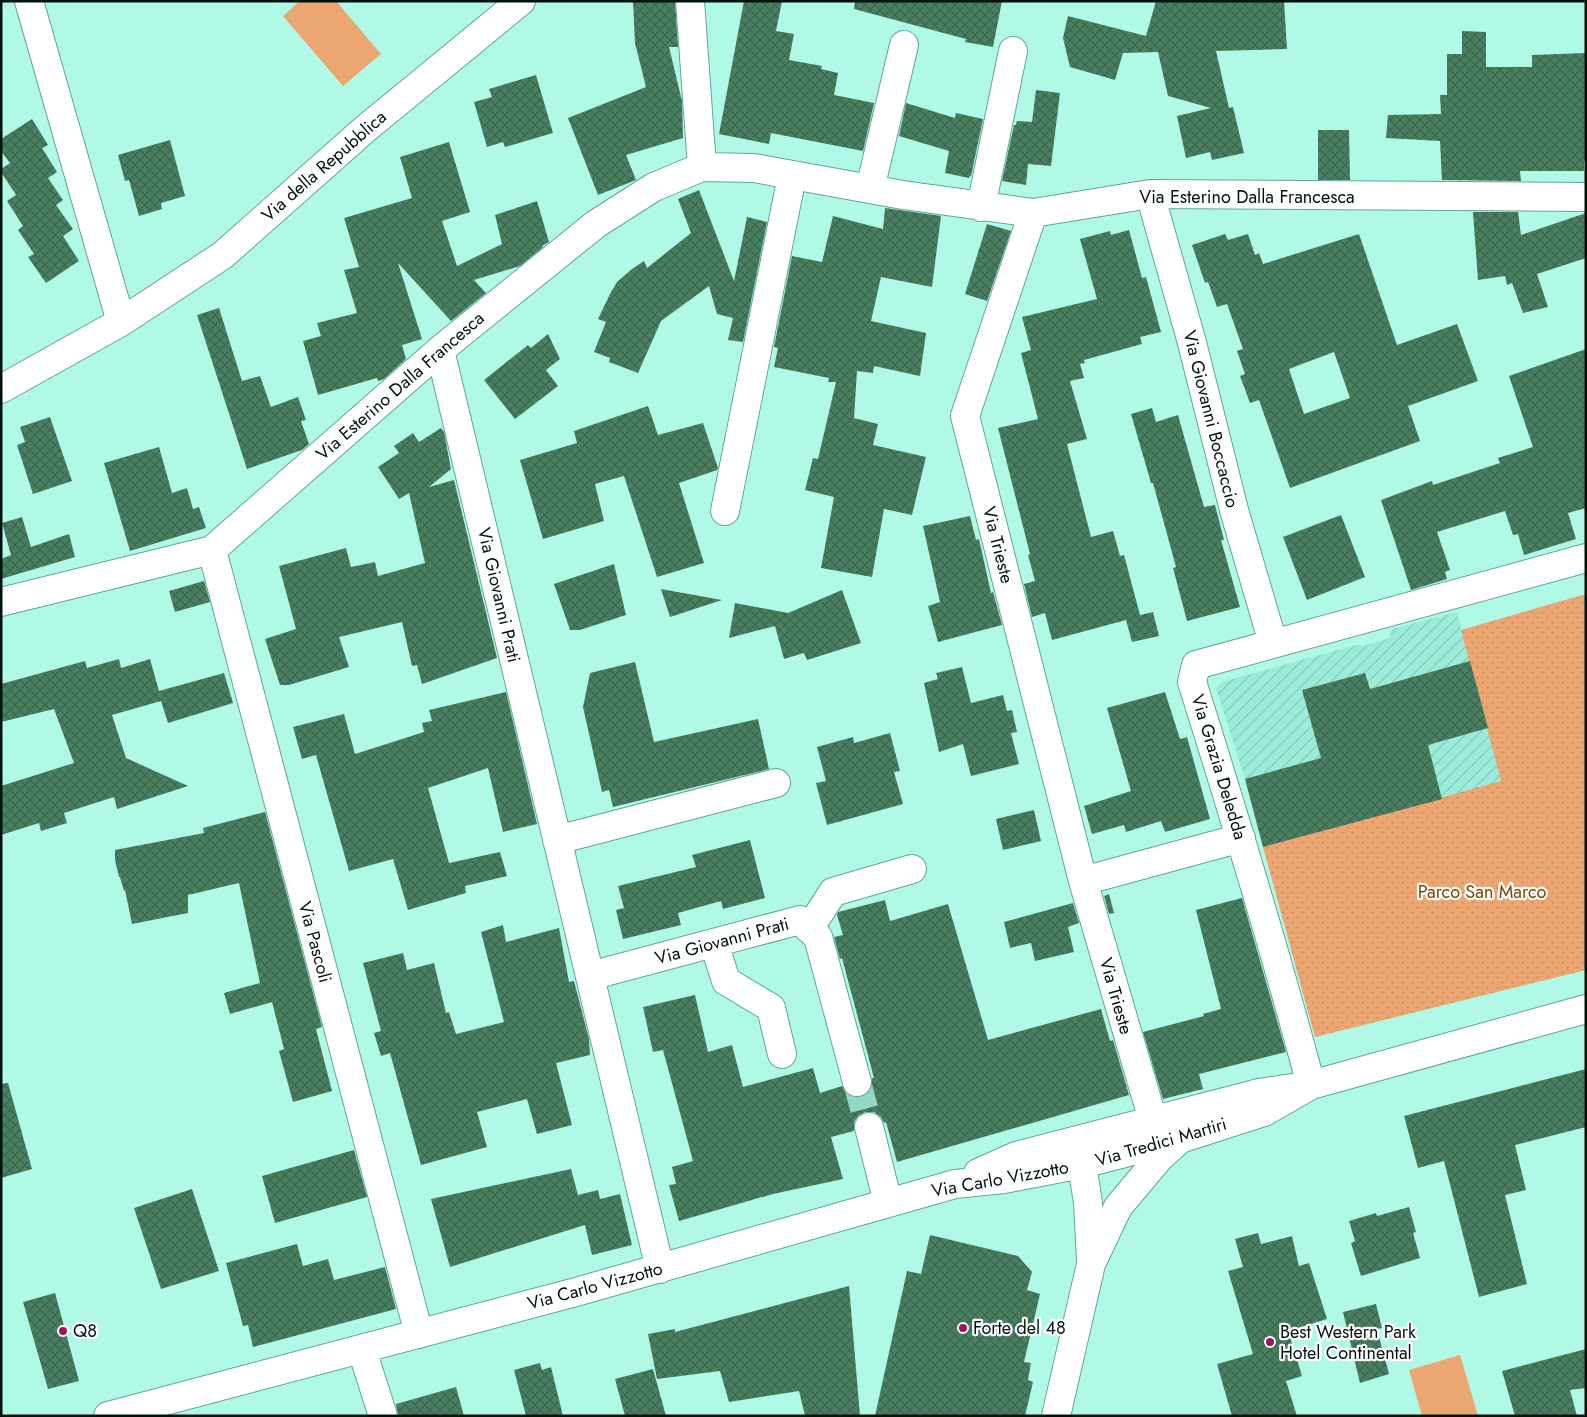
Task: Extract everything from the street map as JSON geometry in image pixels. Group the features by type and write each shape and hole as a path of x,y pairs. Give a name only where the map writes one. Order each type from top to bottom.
{"street":[{"path":"29,1 121,322"},
{"name":"Via della Repubblica","path":"1,389 121,322 223,255 364,130 521,1"},
{"path":"690,1 702,167"},
{"path":"870,189 904,45"},
{"path":"981,207 1014,51"},
{"name":"Via Esterino Dalla Francesca","path":"1,602 212,550 440,350 596,224 654,187 702,167 754,168 981,207 1033,213 1150,194 1453,198 1586,197"},
{"path":"725,511 792,176"},
{"name":"Via Giovanni Boccaccio","path":"1150,194 1191,339 1234,510 1273,643"},
{"name":"Via Trieste","path":"1033,213 965,416 1083,881 1150,1110"},
{"name":"Via Giovanni Prati","path":"440,350 660,1268"},
{"name":"Via Pascoli","path":"212,550 419,1334"},
{"name":"Via Grazia Deledda","path":"1311,1085 1286,989 1192,682 1196,665 1586,558"},
{"path":"557,840 776,783"},
{"path":"1083,881 1241,838"},
{"path":"810,929 833,892 912,869"},
{"name":"Via Giovanni Prati","path":"590,976 800,920 818,937 857,1082"},
{"path":"714,943 726,981 771,1008 782,1054"},
{"name":"Via Tredici Martiri","path":"1082,1152 1232,1100 1259,1093 1311,1085 1586,1009"},
{"name":"Via Tredici Martiri","path":"1082,1152 1180,1139 1264,1112 1311,1085"},
{"name":"Via Tredici Martiri","path":"1117,1148 1214,1113 1232,1100"},
{"path":"868,1127 888,1203"},
{"path":"1056,1416 1091,1264 1118,1207 1160,1156 1180,1139"},
{"path":"1117,1148 1124,1164 1118,1207"},
{"path":"1082,1152 1088,1203 1091,1264"},
{"name":"Via Carlo Vizzotto","path":"108,1416 362,1350 955,1184 1004,1179 1082,1152"},
{"path":"362,1350 383,1416"}],"shaded area":[{"path":"1457,612 1502,781 1263,847 1245,779 1216,688 1221,682 1360,644 1363,646 1389,638 1392,629"}],"green space":[{"path":"300,1 336,1 381,54 343,86 283,16"},
{"name":"Parco San Marco","path":"1586,594 1586,970 1315,1037 1263,847 1501,781 1461,630"},
{"path":"1460,1355 1478,1416 1422,1416 1409,1370"}],"building":[{"path":"633,1 675,1 678,47 669,47 682,101 683,138 626,155 636,180 598,195 568,118 646,87 635,43"},
{"path":"744,1 782,1 776,31 794,34 789,60 822,66 821,69 838,73 834,95 874,103 863,151 771,133 769,144 719,134"},
{"path":"855,1 1002,1 993,47 965,42 966,39 854,9"},
{"path":"1156,1 1284,1 1287,49 1216,51 1229,108 1233,107 1244,153 1212,160 1210,152 1186,158 1177,116 1211,108 1168,96 1158,52 1123,53 1115,80 1070,67 1063,38 1068,16 1146,36"},
{"path":"1462,31 1486,32 1486,67 1532,67 1532,55 1586,53 1586,161 1584,161 1584,171 1520,171 1521,181 1442,180 1440,141 1386,138 1388,115 1441,114 1440,95 1447,95 1447,54 1462,54"},
{"path":"536,75 553,133 505,147 503,142 487,147 474,102 492,97 489,89"},
{"path":"1036,90 1060,93 1051,166 1028,164 1026,185 1002,181 1014,125 1016,125 1017,121 1032,122"},
{"path":"906,103 955,118 956,113 983,119 969,178 945,173 949,151 899,136"},
{"path":"32,119 48,145 42,148 57,172 48,178 63,200 56,205 73,229 63,236 79,261 46,283 28,257 34,254 18,230 23,226 7,201 16,195 1,172 1,169 10,163 1,151 1,139"},
{"path":"1318,130 1349,130 1350,180 1318,180"},
{"path":"170,140 185,196 161,203 162,209 139,216 129,180 125,181 118,155"},
{"path":"449,142 470,212 442,221 457,266 502,244 495,215 537,201 549,242 520,266 474,280 486,293 451,321 398,263 422,339 402,345 406,359 384,379 378,381 377,378 318,395 303,341 321,336 317,323 357,313 344,270 359,267 344,218 412,198 400,157"},
{"path":"699,190 734,281 747,217 767,222 743,342 728,340 733,318 717,314 709,286 661,321 638,373 609,362 610,358 594,352 606,322 598,319 610,294 617,282 632,269 644,261 647,268 691,233 678,199"},
{"path":"885,208 941,216 932,287 881,277 871,321 926,333 920,376 874,366 873,373 857,371 854,418 878,424 873,445 926,457 912,515 884,509 872,577 821,568 834,497 805,490 813,458 818,459 836,382 828,382 829,378 774,367 778,348 774,347 792,256 822,262 833,216 883,229"},
{"path":"1473,212 1518,212 1521,235 1586,213 1586,258 1537,274 1548,307 1523,313 1512,283 1507,285 1505,276 1478,280"},
{"path":"987,224 1011,231 987,301 965,294"},
{"path":"1129,230 1142,278 1146,277 1161,332 1140,337 1142,344 1084,360 1085,363 1080,364 1084,378 1070,381 1087,439 1067,444 1091,537 1113,531 1120,556 1124,555 1140,615 1153,612 1159,636 1132,642 1126,620 1052,640 1045,613 1032,617 1024,584 1035,581 998,428 1038,419 1021,353 1031,350 1022,317 1097,299 1080,239 1110,231 1111,235"},
{"path":"1225,234 1228,240 1248,234 1255,255 1259,253 1263,264 1359,234 1397,345 1457,324 1478,381 1408,406 1420,441 1290,488 1259,400 1250,403 1240,376 1245,374 1237,351 1243,349 1227,304 1217,307 1208,282 1205,283 1192,245","holes":["1334,352 1350,398 1304,414 1289,369"]},
{"path":"219,308 242,381 260,376 271,407 298,397 306,420 301,421 309,444 302,450 247,469 197,315"},
{"path":"548,334 560,359 546,370 558,386 515,419 484,380 528,345 531,348"},
{"path":"1586,349 1586,508 1568,513 1576,539 1524,555 1518,534 1513,535 1505,511 1437,532 1450,570 1445,572 1447,579 1411,590 1381,500 1432,481 1433,485 1500,463 1498,458 1533,447 1509,376"},
{"path":"648,406 658,435 703,423 718,468 717,470 679,483 704,563 657,577 624,476 595,484 604,521 543,539 520,460 577,443 574,431"},
{"path":"1152,408 1156,422 1178,415 1204,507 1215,505 1224,540 1221,540 1240,607 1187,621 1173,568 1176,567 1153,483 1151,483 1131,414"},
{"path":"50,417 72,481 33,494 17,445 25,442 20,427"},
{"path":"441,428 444,432 451,469 429,487 454,480 497,658 422,684 417,665 412,666 402,622 339,637 349,667 289,685 280,685 265,639 296,629 279,566 346,548 351,567 375,562 378,576 425,563 409,493 399,499 378,467 399,453 394,446 413,433 419,442"},
{"path":"159,447 172,493 187,488 193,509 199,507 206,528 130,551 104,463"},
{"path":"1341,515 1365,577 1307,600 1283,537"},
{"path":"970,516 976,540 979,539 991,593 993,592 1002,625 938,642 928,606 940,602 923,526"},
{"path":"22,517 31,547 69,534 75,557 1,579 1,559 11,555 2,523"},
{"path":"614,564 626,615 580,630 570,630 554,584"},
{"path":"204,581 210,602 175,612 169,591"},
{"path":"661,589 722,600 670,617"},
{"path":"842,590 861,643 807,660 804,653 784,659 775,626 729,638 735,603 788,613"},
{"path":"119,659 121,668 150,659 159,691 224,673 233,703 168,723 161,701 112,715 126,758 188,786 117,809 114,797 64,813 67,823 41,831 39,823 1,835 1,786 74,763 54,709 1,722 1,684 85,661 87,668"},
{"path":"1470,661 1488,728 1428,745 1442,799 1263,847 1245,779 1321,758 1302,690 1365,673 1370,689"},
{"path":"635,662 654,742 758,719 769,769 613,807 609,790 602,792 583,707 590,673"},
{"path":"962,667 971,703 1003,695 1007,711 1012,710 1017,732 1011,733 1019,764 971,776 963,744 939,752 924,683 938,679 936,673"},
{"path":"506,692 537,824 503,832 488,768 428,788 449,863 500,852 507,876 465,886 466,893 408,910 393,859 349,871 316,755 302,759 293,727 344,714 355,754 424,732 422,723 432,721 429,710"},
{"path":"1165,692 1180,739 1187,737 1210,819 1165,832 1161,821 1126,832 1124,825 1092,834 1084,806 1131,791 1107,708"},
{"path":"890,733 900,771 894,772 903,804 827,825 816,783 826,781 817,747 853,737 854,743"},
{"path":"1034,810 1041,841 1003,850 996,819"},
{"path":"265,812 322,1027 316,1029 332,1091 293,1102 279,1051 284,1049 272,1002 230,1014 224,993 260,983 239,883 188,895 188,913 132,924 125,890 119,877 115,860 115,850 204,833 203,828"},
{"path":"750,840 765,898 723,909 721,901 678,913 681,925 623,939 616,910 624,908 618,886 696,867 692,855"},
{"path":"1109,894 1114,913 1109,914 1104,896"},
{"path":"1242,898 1286,1052 1199,1074 1203,1089 1163,1099 1143,1032 1204,1016 1203,1014 1221,1009 1196,910"},
{"path":"885,900 890,921 948,904 988,1040 1101,1009 1110,1041 1113,1040 1129,1095 897,1162 886,1122 884,1123 881,1117 874,1112 865,1112 858,1116 854,1122 854,1131 831,1137 843,1179 773,1194 679,1221 669,1185 676,1184 672,1167 693,1161 663,1050 653,1052 643,1007 695,995 708,1052 732,1045 743,1087 813,1068 820,1093 842,1086 846,1093 853,1097 862,1097 868,1093 872,1086 872,1078 874,1078 842,958 840,959 834,937 843,935 837,915 838,912"},
{"path":"1073,903 1079,923 1068,927 1074,952 1035,961 1031,943 1010,948 1004,922"},
{"path":"503,925 506,942 559,928 569,982 574,981 589,1039 590,1055 556,1063 572,1125 537,1134 527,1099 477,1112 487,1147 421,1165 390,1053 381,1056 374,1033 381,1031 363,963 403,953 407,970 434,963 446,1013 449,1012 456,1034 504,1022 481,932"},
{"path":"1586,1069 1586,1127 1515,1145 1526,1190 1505,1195 1527,1284 1479,1297 1444,1161 1418,1168 1404,1116"},
{"path":"8,1083 32,1169 1,1178 1,1084"},
{"path":"354,1150 367,1197 275,1223 262,1176"},
{"path":"571,1169 578,1195 598,1190 600,1199 620,1194 632,1245 592,1255 585,1225 450,1267 431,1199"},
{"path":"192,1189 219,1271 161,1289 134,1208"},
{"path":"1409,1207 1416,1232 1413,1233 1420,1258 1361,1276 1351,1243 1355,1241 1349,1221 1376,1213 1377,1216"},
{"name":"Best Western Park Hotel Continental","path":"1258,1233 1261,1244 1292,1236 1299,1266 1309,1263 1327,1319 1288,1331 1302,1376 1286,1381 1297,1416 1232,1416 1217,1364 1253,1354 1228,1271 1243,1267 1235,1239"},
{"name":"Forte del 48","path":"930,1235 1018,1256 1032,1272 1027,1290 1040,1294 1024,1362 1031,1363 1028,1380 1033,1382 1025,1416 875,1416 907,1271 921,1274"},
{"path":"297,1244 303,1266 328,1259 334,1280 385,1267 396,1309 253,1347 248,1325 243,1326 226,1263"},
{"path":"849,1286 860,1416 805,1416 799,1391 729,1402 720,1371 657,1379 648,1334 675,1329 675,1332"},
{"path":"55,1293 79,1381 48,1389 23,1302"},
{"path":"1376,1304 1382,1328 1377,1329 1389,1374 1360,1383 1343,1312"},
{"path":"1586,1349 1586,1388 1570,1390 1577,1416 1515,1416 1502,1371"},
{"path":"540,1363 542,1370 551,1367 563,1416 526,1416 514,1370"},
{"path":"653,1369 666,1416 625,1416 615,1379"},
{"path":"456,1387 464,1416 398,1416 396,1404"}],"tunnel":[{"path":"857,1082 869,1127"}],"place":[{"name":"Forte del 48","path":"963,1328"},
{"name":"Q8","path":"63,1331"},
{"name":"Best Western Park Hotel Continental","path":"1270,1342"}]}
